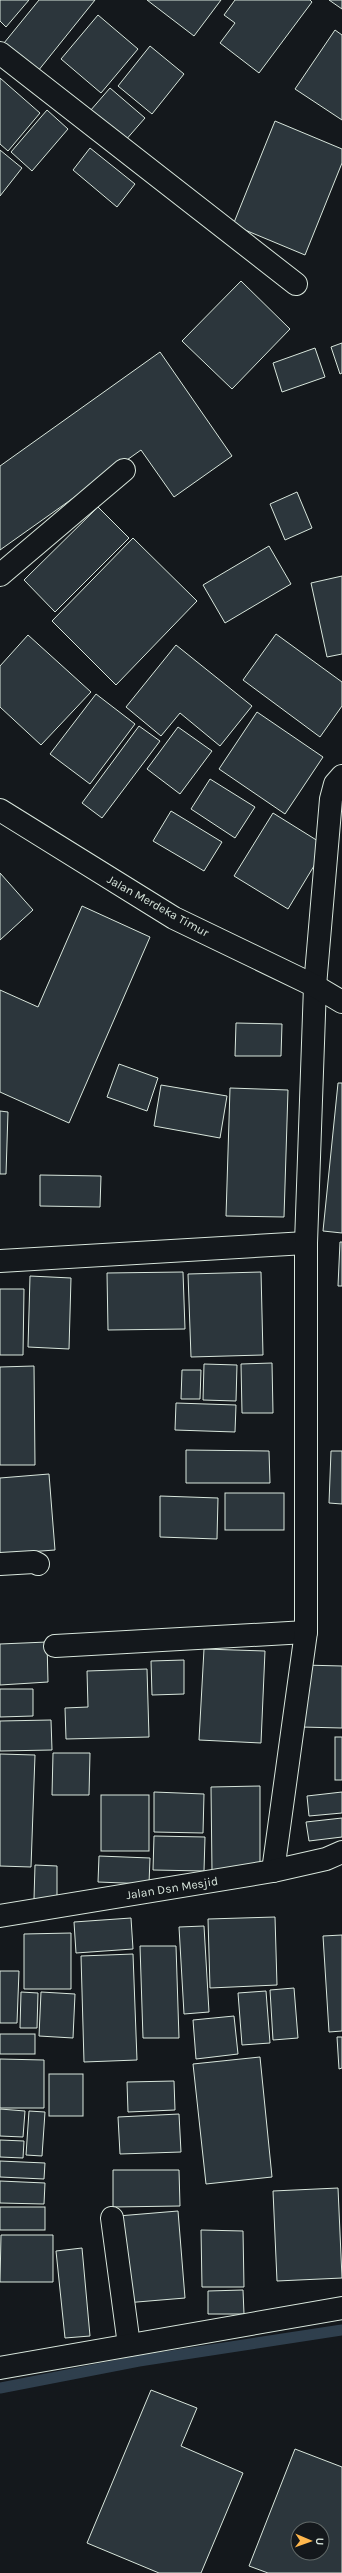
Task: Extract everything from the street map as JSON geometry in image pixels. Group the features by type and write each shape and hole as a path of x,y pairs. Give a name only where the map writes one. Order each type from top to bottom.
{"street":[{"path":"0,53 296,284"},
{"path":"0,575 124,470"},
{"path":"273,1871 306,1632 306,1243 315,986 331,799 335,784 342,776"},
{"name":"Jalan Merdeka Timur","path":"0,810 174,918 315,986 342,1002"},
{"path":"0,1261 306,1243"},
{"path":"0,1564 34,1562 38,1564"},
{"path":"55,1646 306,1632"},
{"name":"Jalan Dsn Mesjid","path":"0,1916 273,1871 326,1859 342,1852"},
{"path":"112,2218 130,2345"},
{"path":"0,2368 342,2308"}],"building":[{"path":"0,0 29,0 6,27 0,21"},
{"path":"39,0 95,0 38,71 4,43"},
{"path":"147,0 221,0 194,36"},
{"path":"235,0 310,0 312,2 259,73 220,43 235,23 224,15"},
{"path":"329,0 342,0 342,9"},
{"path":"98,15 138,49 101,93 61,59"},
{"path":"335,30 342,35 342,120 295,89"},
{"path":"150,46 184,74 152,114 118,86"},
{"path":"0,78 40,113 8,151 0,144"},
{"path":"110,88 145,118 124,142 90,111"},
{"path":"47,110 68,129 32,171 11,152"},
{"path":"275,121 342,149 342,163 305,255 233,225"},
{"path":"90,148 135,184 117,207 73,170"},
{"path":"0,150 22,168 0,196"},
{"path":"241,281 290,329 232,389 182,341"},
{"path":"342,343 342,373 340,374 331,347"},
{"path":"315,348 325,377 282,392 273,363"},
{"path":"160,352 232,456 174,497 141,450 0,550 0,466"},
{"path":"297,492 312,528 285,540 270,504"},
{"path":"98,507 129,538 55,612 24,580"},
{"path":"133,538 197,601 116,685 52,621"},
{"path":"269,546 291,584 225,623 203,585"},
{"path":"342,576 342,654 327,657 311,583"},
{"path":"276,634 342,682 342,706 320,737 243,680"},
{"path":"28,635 91,692 41,745 0,707 0,666"},
{"path":"176,645 252,706 220,746 180,713 161,736 126,707"},
{"path":"96,694 135,724 90,784 50,754"},
{"path":"257,712 323,757 285,814 219,769"},
{"path":"139,726 160,741 102,818 82,803"},
{"path":"178,727 212,751 180,794 147,769"},
{"path":"210,779 255,807 235,838 191,809"},
{"path":"171,811 222,842 204,871 153,841"},
{"path":"273,813 326,846 288,909 234,876"},
{"path":"0,873 33,910 0,940"},
{"path":"82,906 150,937 69,1123 0,1092 0,990 38,1007"},
{"path":"236,1023 282,1024 281,1056 235,1056"},
{"path":"119,1064 158,1078 147,1111 107,1097"},
{"path":"338,1083 342,1083 342,1233 323,1231"},
{"path":"161,1085 227,1096 220,1138 154,1126"},
{"path":"230,1088 288,1090 284,1217 226,1216"},
{"path":"0,1111 8,1112 6,1174 0,1174"},
{"path":"40,1175 101,1176 100,1207 40,1206"},
{"path":"340,1242 342,1242 342,1286 338,1286"},
{"path":"183,1272 185,1329 108,1330 107,1273"},
{"path":"261,1272 263,1355 191,1357 188,1274"},
{"path":"30,1276 71,1278 69,1349 28,1347"},
{"path":"0,1289 24,1289 23,1355 0,1355"},
{"path":"272,1363 273,1413 242,1413 241,1364"},
{"path":"204,1364 237,1365 236,1401 203,1400"},
{"path":"34,1366 35,1465 0,1465 0,1367"},
{"path":"182,1370 201,1370 200,1399 181,1399"},
{"path":"176,1403 236,1405 235,1432 175,1430"},
{"path":"186,1450 269,1451 270,1483 186,1483"},
{"path":"331,1451 342,1451 342,1504 329,1503"},
{"path":"49,1474 55,1550 0,1554 0,1478"},
{"path":"225,1493 284,1493 284,1530 225,1530"},
{"path":"160,1496 218,1498 217,1539 160,1537"},
{"path":"47,1642 48,1682 0,1685 0,1644"},
{"path":"204,1649 265,1651 261,1743 199,1740"},
{"path":"184,1660 184,1694 152,1695 151,1661"},
{"path":"303,1665 342,1666 342,1728 301,1727"},
{"path":"147,1669 149,1737 66,1739 65,1708 88,1707 87,1671"},
{"path":"0,1689 33,1689 33,1716 0,1717"},
{"path":"51,1720 52,1750 0,1751 0,1721"},
{"path":"335,1737 342,1737 342,1780 335,1780"},
{"path":"53,1753 90,1753 89,1795 52,1795"},
{"path":"0,1754 35,1755 31,1867 0,1866"},
{"path":"260,1786 260,1871 212,1872 211,1787"},
{"path":"154,1792 204,1794 203,1833 154,1832"},
{"path":"342,1792 342,1813 309,1816 307,1796"},
{"path":"101,1795 149,1795 149,1851 101,1851"},
{"path":"342,1818 342,1837 309,1841 306,1822"},
{"path":"154,1836 205,1837 204,1871 153,1870"},
{"path":"99,1856 150,1858 149,1884 98,1882"},
{"path":"35,1865 57,1866 57,1899 34,1899"},
{"path":"275,1917 277,1985 210,1988 208,1919"},
{"path":"131,1918 133,1949 76,1953 74,1922"},
{"path":"204,1926 209,2012 184,2014 179,1927"},
{"path":"71,1933 71,1989 24,1989 24,1934"},
{"path":"342,1935 342,2031 329,2032 323,1936"},
{"path":"140,1946 176,1946 179,2038 143,2038"},
{"path":"133,1954 137,2060 84,2062 81,1956"},
{"path":"0,1971 19,1971 17,2023 0,2023"},
{"path":"294,1988 298,2038 273,2040 270,1990"},
{"path":"266,1991 270,2043 242,2045 238,1993"},
{"path":"21,1992 38,1993 37,2028 20,2028"},
{"path":"41,1992 75,1994 73,2038 39,2036"},
{"path":"234,2016 238,2054 196,2059 193,2020"},
{"path":"0,2034 35,2034 35,2054 0,2054"},
{"path":"337,2037 342,2037 342,2068 339,2069"},
{"path":"260,2057 272,2177 206,2184 193,2064"},
{"path":"0,2059 44,2060 44,2108 0,2108"},
{"path":"49,2074 83,2074 83,2116 49,2116"},
{"path":"174,2081 175,2110 128,2112 127,2082"},
{"path":"0,2109 25,2111 23,2137 0,2136"},
{"path":"29,2111 45,2112 42,2156 26,2155"},
{"path":"179,2114 181,2152 120,2154 118,2117"},
{"path":"0,2140 24,2141 23,2158 0,2157"},
{"path":"0,2161 45,2163 44,2179 0,2177"},
{"path":"113,2170 179,2170 180,2206 113,2207"},
{"path":"0,2181 45,2183 44,2204 0,2203"},
{"path":"338,2188 342,2278 277,2281 273,2191"},
{"path":"0,2207 45,2207 45,2230 0,2230"},
{"path":"178,2211 185,2298 125,2303 118,2216"},
{"path":"201,2230 243,2231 244,2287 202,2287"},
{"path":"1,2235 53,2235 53,2282 0,2282"},
{"path":"82,2248 90,2336 65,2338 56,2251"},
{"path":"243,2290 244,2314 208,2314 208,2291"},
{"path":"151,2390 197,2408 181,2446 243,2473 201,2573 159,2573 87,2543"},
{"path":"295,2449 342,2467 342,2573 268,2573 249,2566"}],"waterway":[{"path":"0,2388 139,2361 342,2330"}]}
